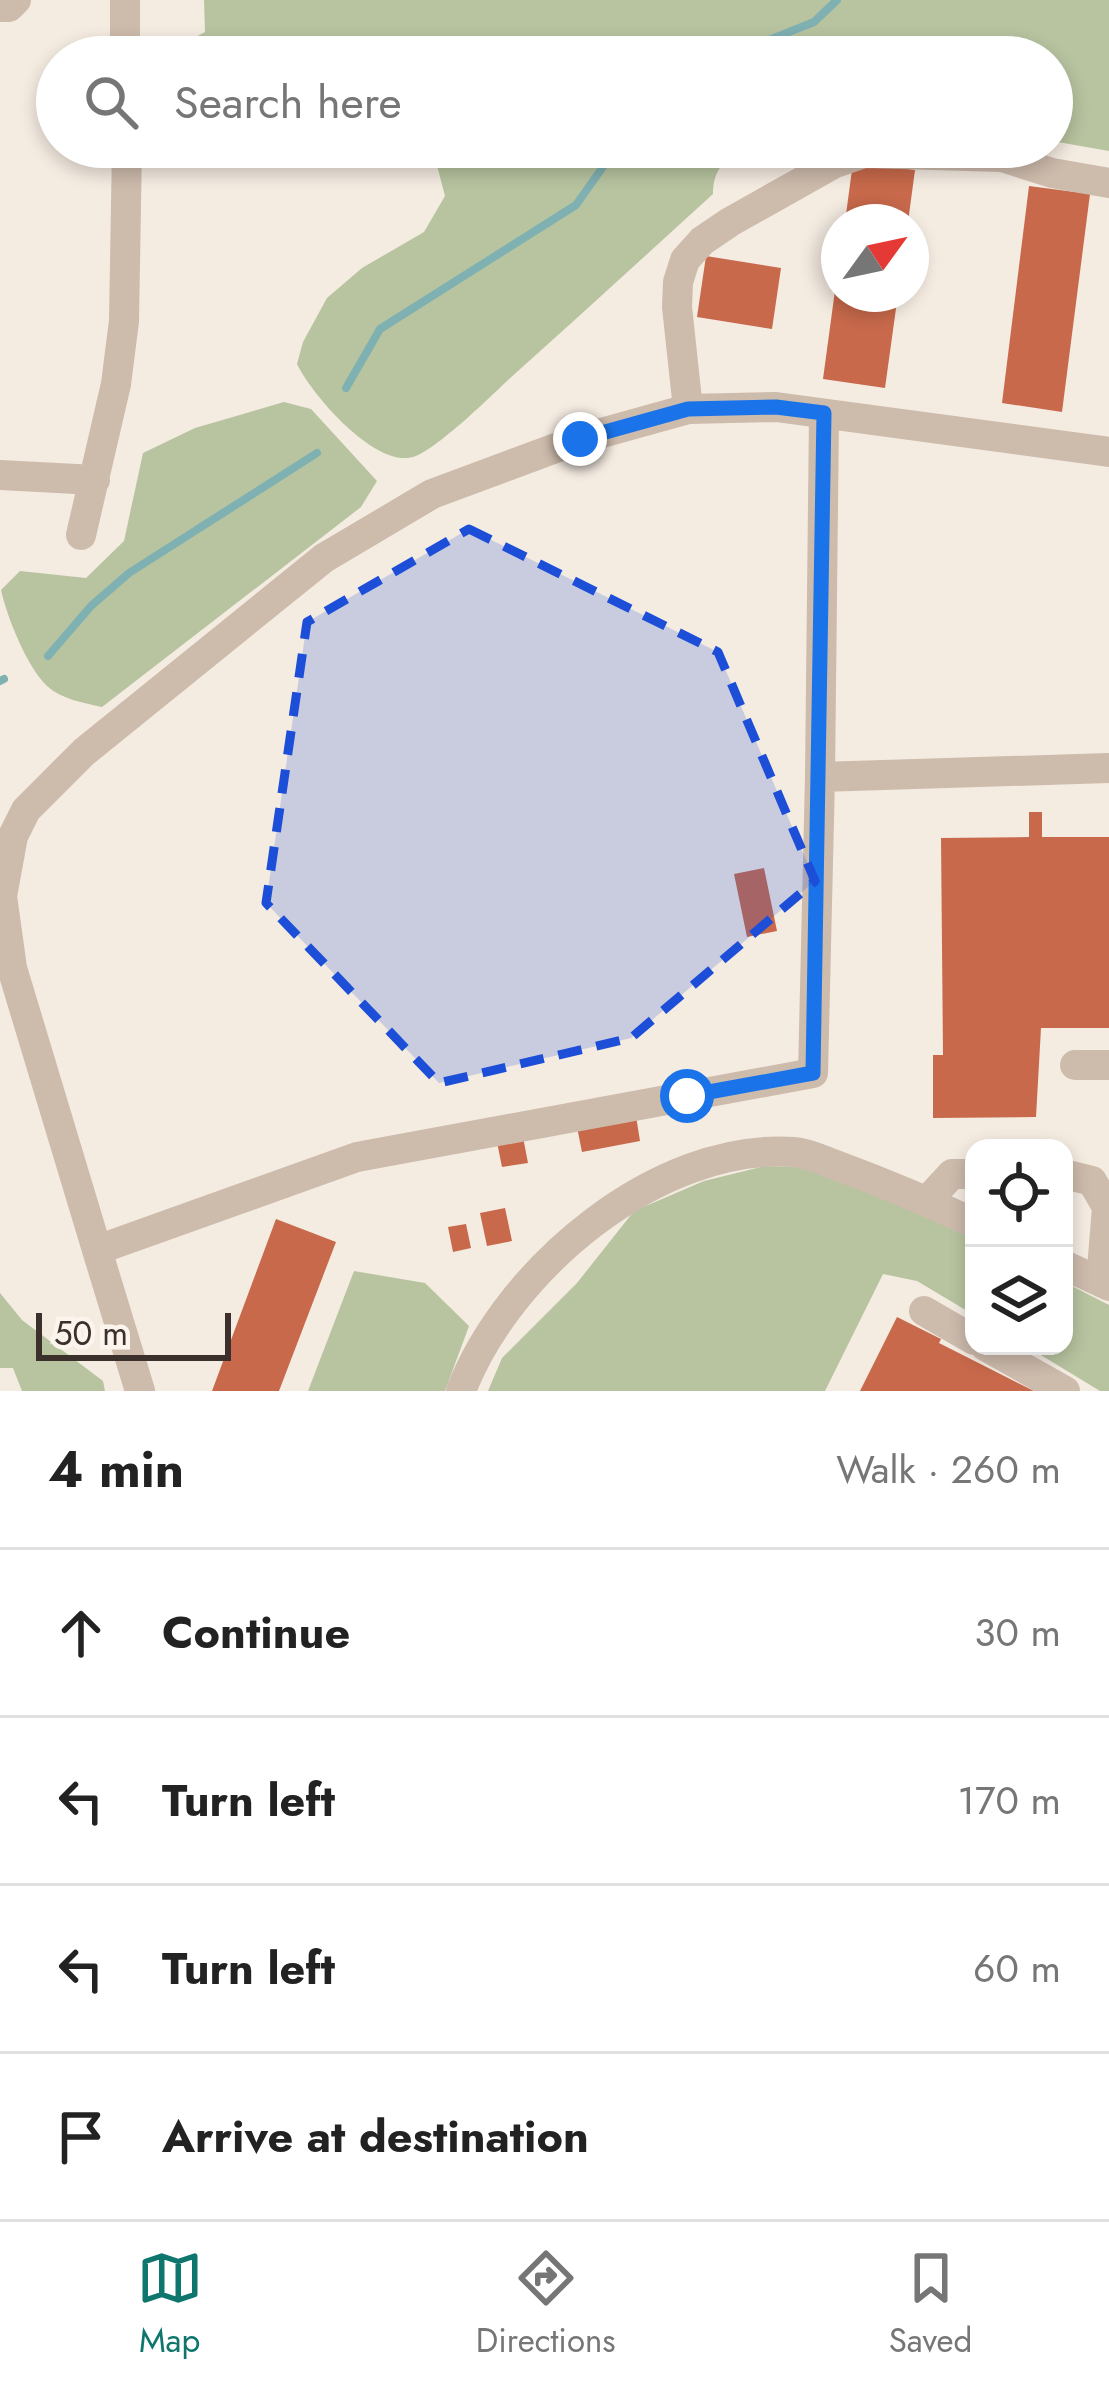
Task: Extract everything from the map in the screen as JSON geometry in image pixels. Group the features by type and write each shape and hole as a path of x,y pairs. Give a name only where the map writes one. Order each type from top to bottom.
{"lane":[{"path":"0,7 9,8 16,0"},
{"path":"125,0 125,36"},
{"path":"81,535 116,384 124,321 127,168"},
{"path":"688,409 677,307 678,282 686,260 702,241 730,222 829,168"},
{"path":"1036,168 1109,183"},
{"path":"140,1391 5,932 5,862 26,810 48,785 324,558 367,530 432,494 637,421 688,409 776,407 1109,452"},
{"path":"97,1250 357,1157 813,1073 824,413"},
{"path":"0,475 95,480"},
{"path":"820,777 1109,768"},
{"path":"1075,1065 1109,1065"},
{"path":"461,1391 493,1326 527,1282 564,1246 658,1185 711,1162 763,1152 800,1152 965,1219"},
{"path":"927,1201 952,1174 965,1174"},
{"path":"1073,1176 1092,1181 1107,1207 1105,1284 1073,1269"},
{"path":"924,1311 965,1335"},
{"path":"1001,1355 1065,1391"}],"highlighted area":[{"path":"469,529 718,652 815,881 631,1038 439,1083 266,903 307,622"}],"green space":[{"path":"204,0 1109,0 1109,151 1073,145 1073,36 198,36 205,32"},
{"path":"438,168 720,168 713,194 475,411 423,452 398,457 364,441 346,426 297,364 303,342 327,298 362,268 424,232 445,196"},
{"path":"284,402 311,409 377,481 361,507 102,707 47,686 19,641 1,590 20,571 86,578 124,541 143,453 195,428"},
{"path":"765,1166 821,1168 965,1235 965,1310 917,1281 883,1274 825,1391 488,1391 502,1358 577,1283 634,1211 704,1181"},
{"path":"354,1271 425,1283 469,1326 445,1391 308,1391"},
{"path":"1073,1287 1109,1305 1109,1391 1100,1391 1041,1355 1073,1355"},
{"path":"0,1293 22,1320 103,1381 105,1391 22,1391 13,1368 0,1368"}],"building":[{"path":"852,168 915,170 910,204 847,204"},
{"path":"1029,186 1090,194 1062,412 1002,403"},
{"path":"706,256 781,268 772,329 697,317"},
{"path":"832,312 896,312 885,388 823,379"},
{"path":"1029,812 1042,812 1042,837 1109,837 1109,1028 1041,1028 1036,1117 933,1118 933,1055 943,1055 941,838 1029,837"},
{"path":"764,868 777,931 747,937 734,874"},
{"path":"636,1116 640,1141 582,1152 577,1127"},
{"path":"523,1137 528,1163 502,1167 497,1142"},
{"path":"505,1208 512,1241 487,1246 480,1213"},
{"path":"276,1219 336,1242 279,1391 212,1391"},
{"path":"466,1224 471,1248 453,1252 448,1227"},
{"path":"897,1317 941,1339 939,1343 1034,1391 860,1391"}],"waterway":[{"path":"779,36 814,22 837,0"},
{"path":"346,388 380,329 576,205 602,168"},
{"path":"48,656 91,606 129,573 317,453"},
{"path":"0,681 4,679"}],"route":[{"path":"580,439 688,409 776,407 824,413 813,1073 687,1096"}]}
